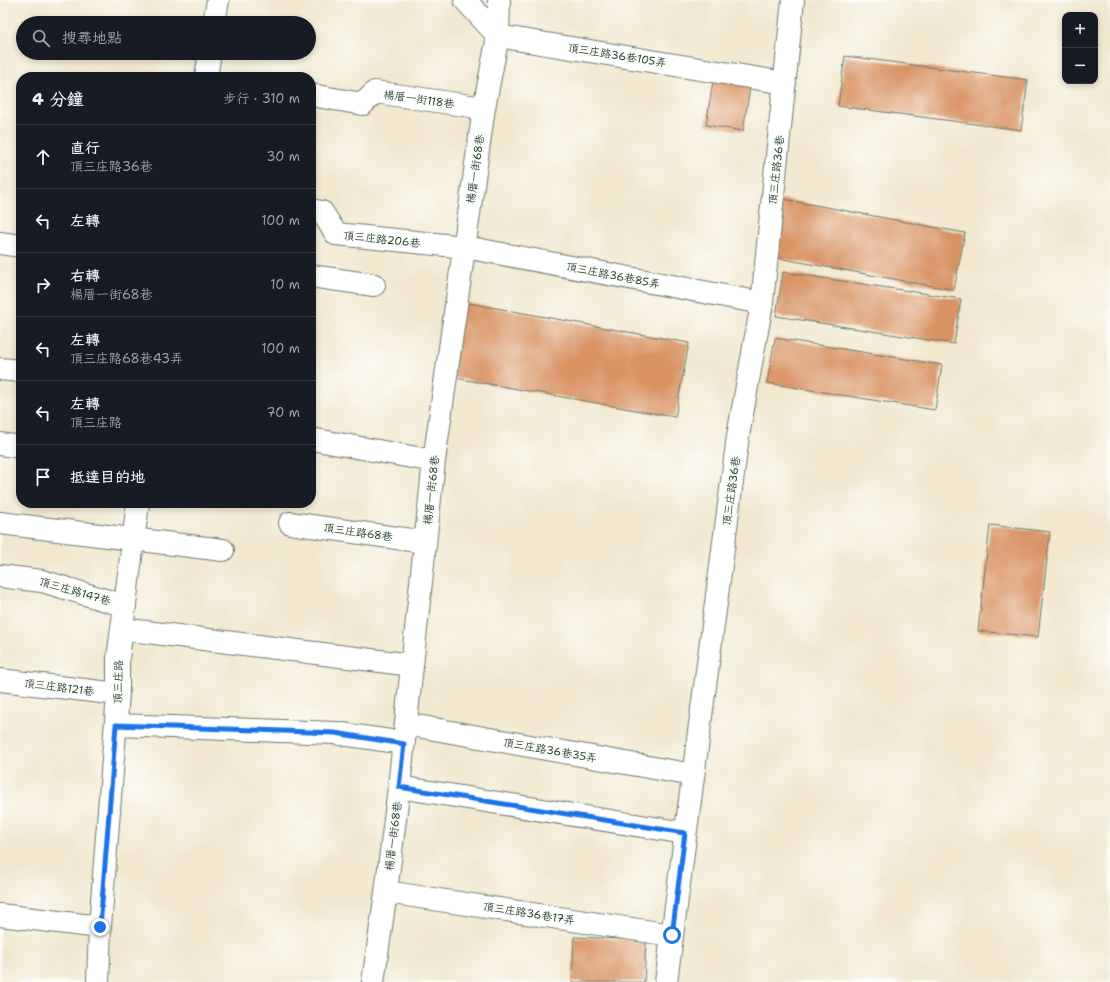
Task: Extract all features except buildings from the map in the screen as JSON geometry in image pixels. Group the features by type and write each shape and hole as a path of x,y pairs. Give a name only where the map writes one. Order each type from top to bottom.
{"street":[{"path":"215,16 218,0"},
{"path":"464,0 498,36"},
{"name":"楊厝一街68巷","path":"373,982 399,787 434,461 484,108 498,36 499,0"},
{"name":"頂三庄路36巷","path":"666,982 738,436 762,303 793,0"},
{"name":"頂三庄路36巷105弄","path":"498,36 785,83"},
{"path":"207,72 209,60"},
{"name":"楊厝一街118巷","path":"316,96 363,104 375,92 484,108"},
{"name":"頂三庄路206巷","path":"316,211 322,212 336,234 465,247"},
{"path":"0,243 16,245"},
{"name":"頂三庄路36巷85弄","path":"465,247 762,303"},
{"path":"316,277 374,284"},
{"path":"0,368 16,370"},
{"path":"316,441 434,461"},
{"path":"0,444 16,446"},
{"name":"頂三庄路","path":"98,982 100,927 118,694 118,658 137,508"},
{"path":"0,522 223,550"},
{"name":"頂三庄路68巷","path":"290,522 425,542"},
{"name":"頂三庄路147巷","path":"0,576 42,581 125,606"},
{"path":"122,629 412,665"},
{"name":"頂三庄路121巷","path":"0,680 118,694"},
{"name":"頂三庄路36巷35弄","path":"116,725 405,734 693,775"},
{"path":"399,787 685,833"},
{"name":"頂三庄路36巷17弄","path":"386,892 672,935"},
{"path":"0,915 100,927"}],"route":[{"path":"100,927 116,725 335,733 404,744 399,787 685,833 672,935"}]}
